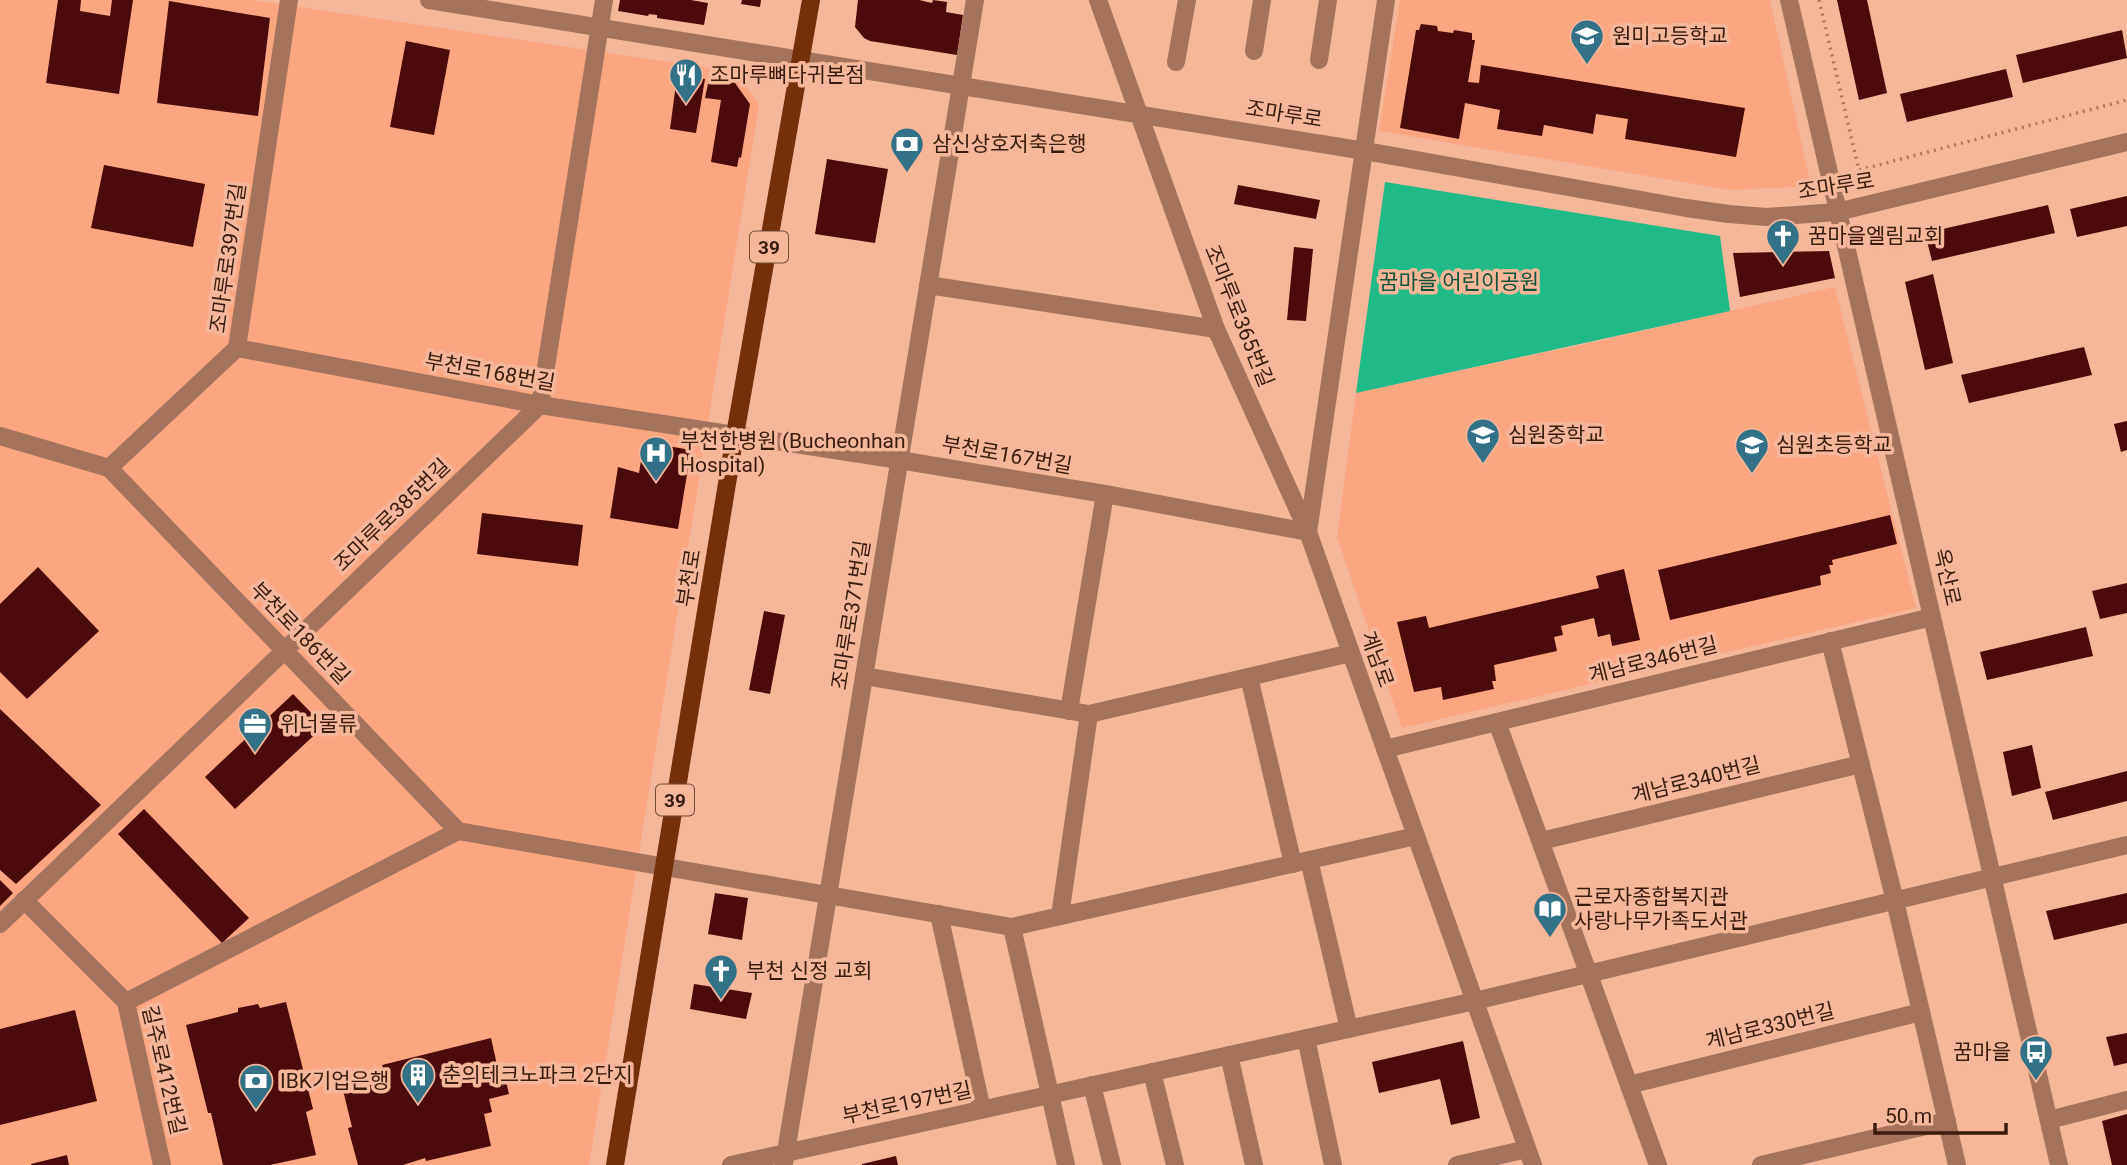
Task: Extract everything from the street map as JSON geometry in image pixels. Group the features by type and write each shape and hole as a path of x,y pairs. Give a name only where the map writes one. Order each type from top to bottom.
{"main road":[{"name":"부천로","path":"615,1165 735,435 811,0"}],"street":[{"name":"조마루로397번길","path":"109,468 237,348 289,0"},
{"name":"조마루로","path":"429,0 1365,150 1718,213 1766,217 1838,212 2127,142"},
{"path":"540,405 604,0"},
{"name":"조마루로371번길","path":"785,1159 975,0"},
{"name":"조마루로365번길","path":"1098,0 1216,329 1308,532"},
{"path":"1176,62 1187,0"},
{"path":"1254,51 1262,0"},
{"path":"1319,60 1328,0"},
{"name":"계남로","path":"1386,0 1308,532 1530,1157"},
{"name":"옥산로","path":"1789,0 2059,1165"},
{"path":"928,285 1216,329"},
{"name":"부천로168번길","path":"237,348 540,405 735,435"},
{"name":"조마루로385번길","path":"0,924 540,405"},
{"name":"부천로167번길","path":"735,435 1105,494 1308,532"},
{"path":"0,436 109,468"},
{"name":"부천로186번길","path":"109,468 458,831"},
{"path":"1069,711 1105,494"},
{"name":"계남로346번길","path":"1385,749 1933,617"},
{"path":"1830,641 1957,1165"},
{"path":"864,676 1090,715 1351,653"},
{"path":"1250,677 1349,1029"},
{"path":"1060,916 1090,715"},
{"path":"1497,722 1658,1165"},
{"name":"계남로340번길","path":"1541,841 1861,764"},
{"path":"126,1002 458,831 1012,927 1416,836"},
{"name":"부천로197번길","path":"732,1165 785,1159 982,1110 1475,1001 2127,845"},
{"name":"길주로412번길","path":"24,900 126,1002 162,1165"},
{"path":"939,914 982,1110"},
{"path":"1012,927 1066,1165"},
{"name":"계남로330번길","path":"1629,1085 1921,1012"},
{"path":"1306,1038 1333,1165"},
{"path":"1229,1055 1254,1165"},
{"path":"1152,1072 1175,1165"},
{"path":"1092,1085 1112,1165"},
{"path":"2049,1120 2127,1100"},
{"path":"1760,1165 1947,1121"},
{"path":"1457,1165 1530,1157"}],"path":[{"path":"1819,0 1858,170 2127,100"}],"shaded area":[{"path":"0,0 252,0 737,72 759,105 589,1165 0,1165"},
{"name":"원미고등학교","path":"1400,0 1770,0 1811,186 1731,190 1379,131"},
{"path":"1835,287 1916,608 1402,728 1337,537 1356,393"}],"green space":[{"name":"꿈마을 어린이공원","path":"1385,182 1720,236 1730,311 1356,393"}],"building":[{"path":"58,0 81,0 80,11 110,16 112,0 133,0 119,94 46,83"},
{"path":"620,0 691,0 708,3 704,25 657,18 657,15 618,11"},
{"path":"742,0 761,0 760,7 741,4"},
{"path":"858,0 947,2 946,12 963,15 957,55 864,38 855,27"},
{"path":"1837,0 1867,0 1887,93 1859,100"},
{"path":"169,1 270,18 258,116 157,103"},
{"path":"1421,24 1437,26 1438,31 1472,33 1472,40 1475,40 1468,82 1479,83 1481,65 1745,108 1736,157 1625,139 1628,119 1596,114 1593,134 1544,125 1542,136 1497,129 1500,110 1465,103 1459,139 1400,128 1416,30 1419,30"},
{"path":"2122,30 2127,58 2023,83 2016,55"},
{"path":"406,41 450,50 434,135 390,127"},
{"path":"2006,69 2013,97 1907,122 1900,94"},
{"path":"677,76 705,79 696,133 670,129"},
{"path":"709,79 735,83 750,104 737,167 711,162 721,100 705,98"},
{"path":"827,159 888,169 875,243 815,234"},
{"path":"104,165 205,184 193,247 91,228"},
{"path":"1238,185 1320,200 1316,219 1234,204"},
{"path":"2127,196 2127,226 2077,237 2070,209"},
{"path":"2048,205 2055,233 1932,261 1925,233"},
{"path":"1294,247 1313,249 1306,321 1287,320"},
{"name":"꿈마을엘림교회","path":"1829,251 1835,278 1740,297 1733,253"},
{"path":"1933,274 1953,363 1925,370 1905,282"},
{"path":"2084,347 2092,375 1969,403 1961,375"},
{"path":"2127,421 2127,450 2121,452 2114,424"},
{"path":"644,442 691,450 678,529 610,518 618,467 639,473"},
{"path":"482,513 583,525 578,566 477,554"},
{"path":"1890,515 1897,544 1832,560 1833,565 1829,565 1831,573 1820,576 1821,585 1670,620 1658,570"},
{"path":"38,567 99,631 27,699 0,672 0,604"},
{"path":"1624,569 1640,640 1612,646 1610,634 1598,637 1594,618 1561,626 1563,635 1554,637 1557,651 1494,665 1494,689 1443,700 1441,687 1414,692 1397,622 1426,616 1429,628 1599,588 1596,576"},
{"path":"2127,583 2127,613 2100,619 2092,591"},
{"path":"764,611 785,615 770,694 749,690"},
{"path":"2086,627 2093,656 1987,680 1980,652"},
{"path":"293,694 324,726 235,809 205,777"},
{"path":"0,709 101,805 16,884 0,870"},
{"path":"2032,745 2041,788 2012,796 2003,752"},
{"path":"2127,771 2127,801 2053,820 2045,792"},
{"path":"144,809 249,918 222,943 118,834"},
{"path":"0,880 13,893 0,906"},
{"path":"715,893 748,898 742,940 708,934"},
{"path":"2127,893 2127,923 2054,940 2046,911"},
{"name":"부천 신정 교회","path":"694,984 752,993 746,1019 690,1009"},
{"path":"286,1002 313,1109 306,1112 316,1155 270,1165 223,1165 186,1025 238,1012 238,1008 258,1004 260,1008"},
{"path":"75,1010 97,1101 0,1125 0,1029"},
{"path":"2127,1033 2127,1063 2114,1066 2106,1037"},
{"name":"춘의테크노파크 2단지","path":"491,1038 497,1065 502,1064 509,1094 489,1099 492,1112 484,1114 491,1146 426,1161 425,1158 403,1165 358,1165 348,1128 352,1127 341,1082 384,1072 382,1065"},
{"path":"1463,1041 1480,1118 1451,1125 1440,1079 1379,1093 1372,1062"},
{"path":"2127,1114 2127,1165 2112,1165 2102,1121"},
{"path":"67,1155 69,1165 31,1165 31,1164"},
{"path":"896,1156 898,1165 862,1165 862,1164"}],"place":[{"name":"원미고등학교","path":"1587,66"},
{"name":"조마루뼈다귀본점","path":"686,105"},
{"name":"삼신상호저축은행","path":"907,174"},
{"name":"꿈마을엘림교회","path":"1783,266"},
{"name":"심원중학교","path":"1483,465"},
{"name":"심원초등학교","path":"1752,475"},
{"name":"부천한병원 (Bucheonhan Hospital)","path":"656,483"},
{"name":"위너물류","path":"255,754"},
{"name":"근로자종합복지관 사랑나무가족도서관","path":"1550,939"},
{"name":"부천 신정 교회","path":"721,1001"},
{"name":"꿈마을","path":"2036,1082"},
{"name":"춘의테크노파크 2단지","path":"418,1105"},
{"name":"IBK기업은행","path":"256,1111"}]}
